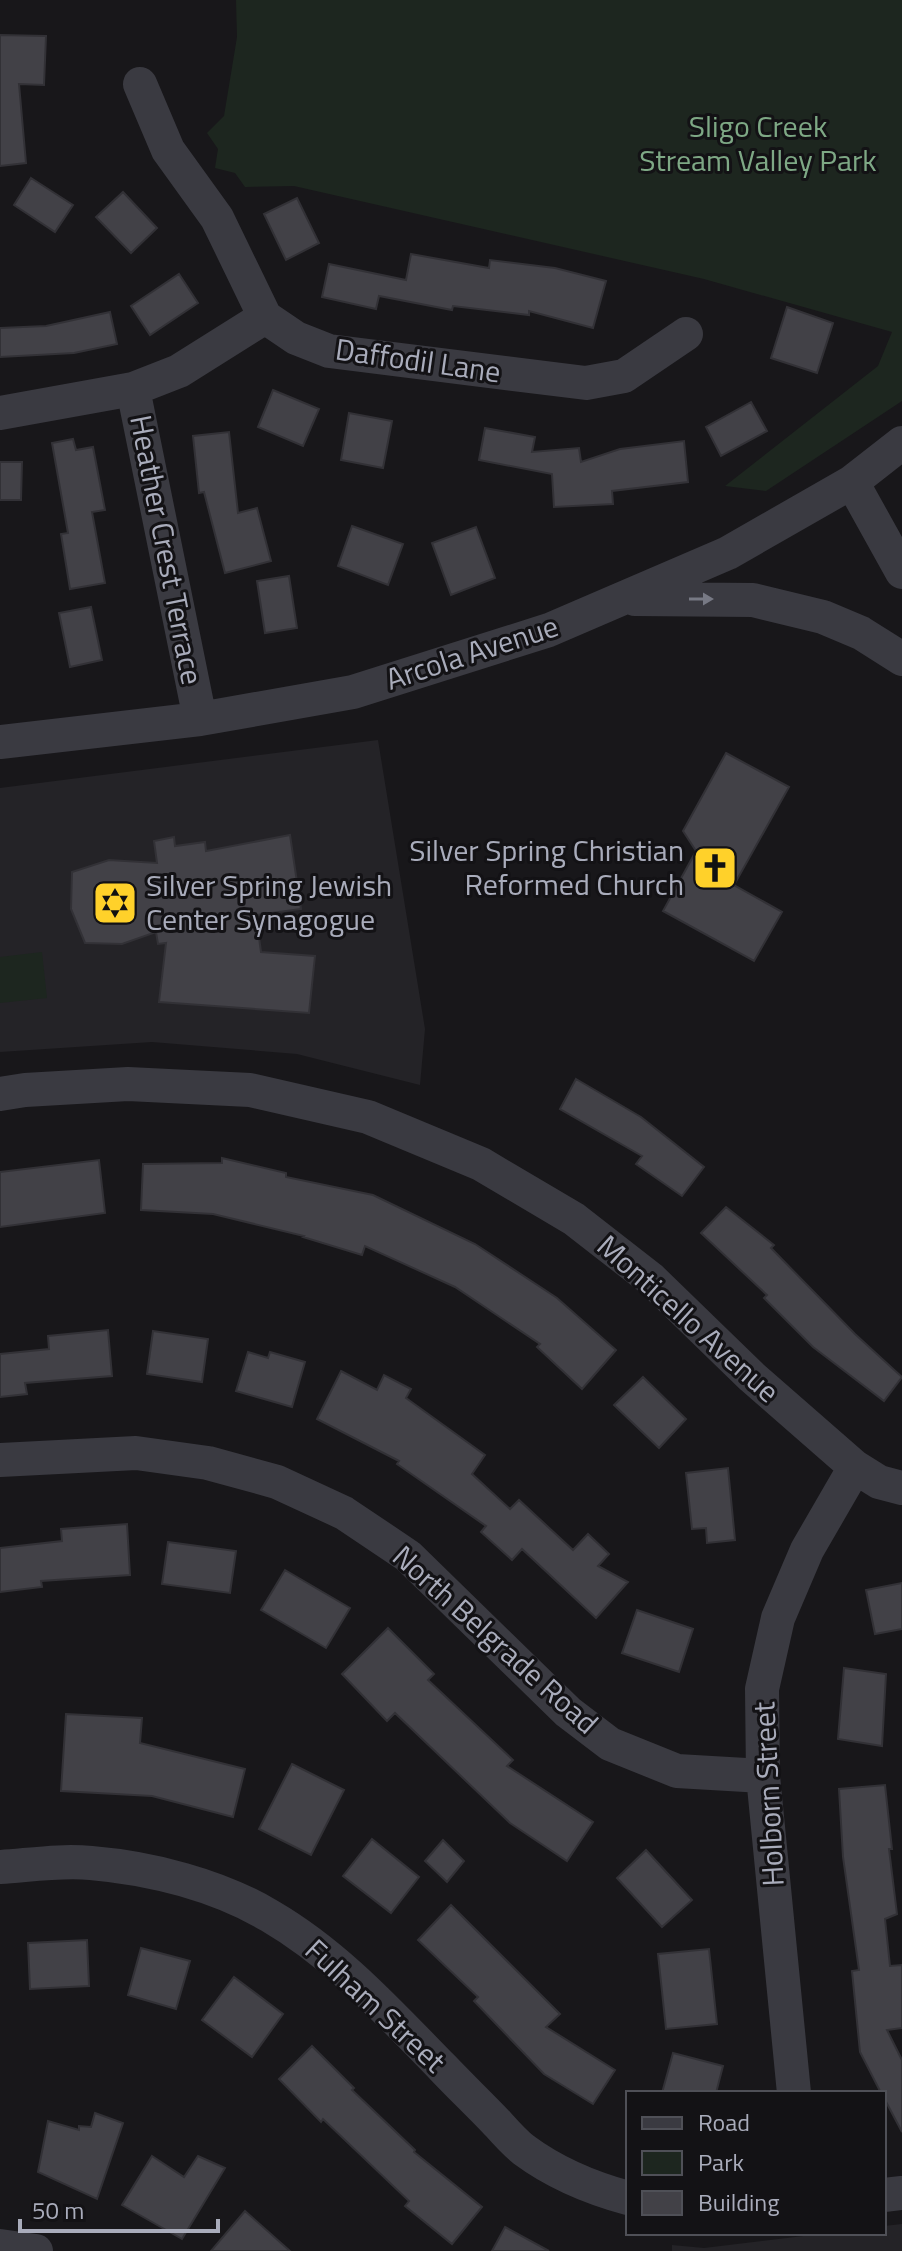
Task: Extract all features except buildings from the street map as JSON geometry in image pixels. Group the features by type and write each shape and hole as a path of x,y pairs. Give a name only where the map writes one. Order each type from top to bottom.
{"street":[{"path":"140,84 168,150 217,218 265,317"},
{"name":"Daffodil Lane","path":"265,317 296,338 329,351 586,383 624,376 686,334"},
{"name":"Heather Crest Terrace","path":"200,719 133,389 179,371 265,317"},
{"path":"0,413 133,389"},
{"name":"Arcola Avenue","path":"0,742 200,719 353,692 549,630 728,553 852,482 902,443"},
{"path":"852,482 902,572"},
{"path":"623,599 753,600 823,617 861,633 902,659"},
{"name":"Monticello Avenue","path":"0,1094 128,1084 250,1090 368,1117 481,1164 574,1219 651,1279 752,1377 855,1467 879,1482 902,1488"},
{"name":"North Belgrade Road","path":"0,1460 136,1453 208,1463 277,1482 344,1513 408,1556 568,1712 610,1744 677,1771 763,1776"},
{"name":"Holborn Street","path":"794,2091 763,1776 762,1689 778,1618 807,1550 855,1467"},
{"name":"Fulham Street","path":"0,1867 76,1863 128,1869 178,1879 226,1895 270,1915 322,1952 370,1993 522,2149 596,2189 626,2197"},
{"path":"0,2246 36,2251"}],"shaded area":[{"path":"378,740 425,1029 420,1085 297,1054 152,1042 0,1052 0,788"},
{"path":"902,2224 902,2251 672,2251 672,2245 704,2248 811,2235 886,2235 886,2226"}],"green space":[{"name":"Sligo Creek Stream Valley Park","path":"236,0 902,0 902,401 766,491 725,486 878,366 892,332 704,279 294,186 245,187 235,173 215,168 218,149 207,133 224,116 237,37"},
{"path":"42,952 47,998 0,1003 0,957"}],"place":[{"name":"Silver Spring Christian Reformed Church","path":"715,868"},
{"name":"Silver Spring Jewish Center Synagogue","path":"115,903"}]}
